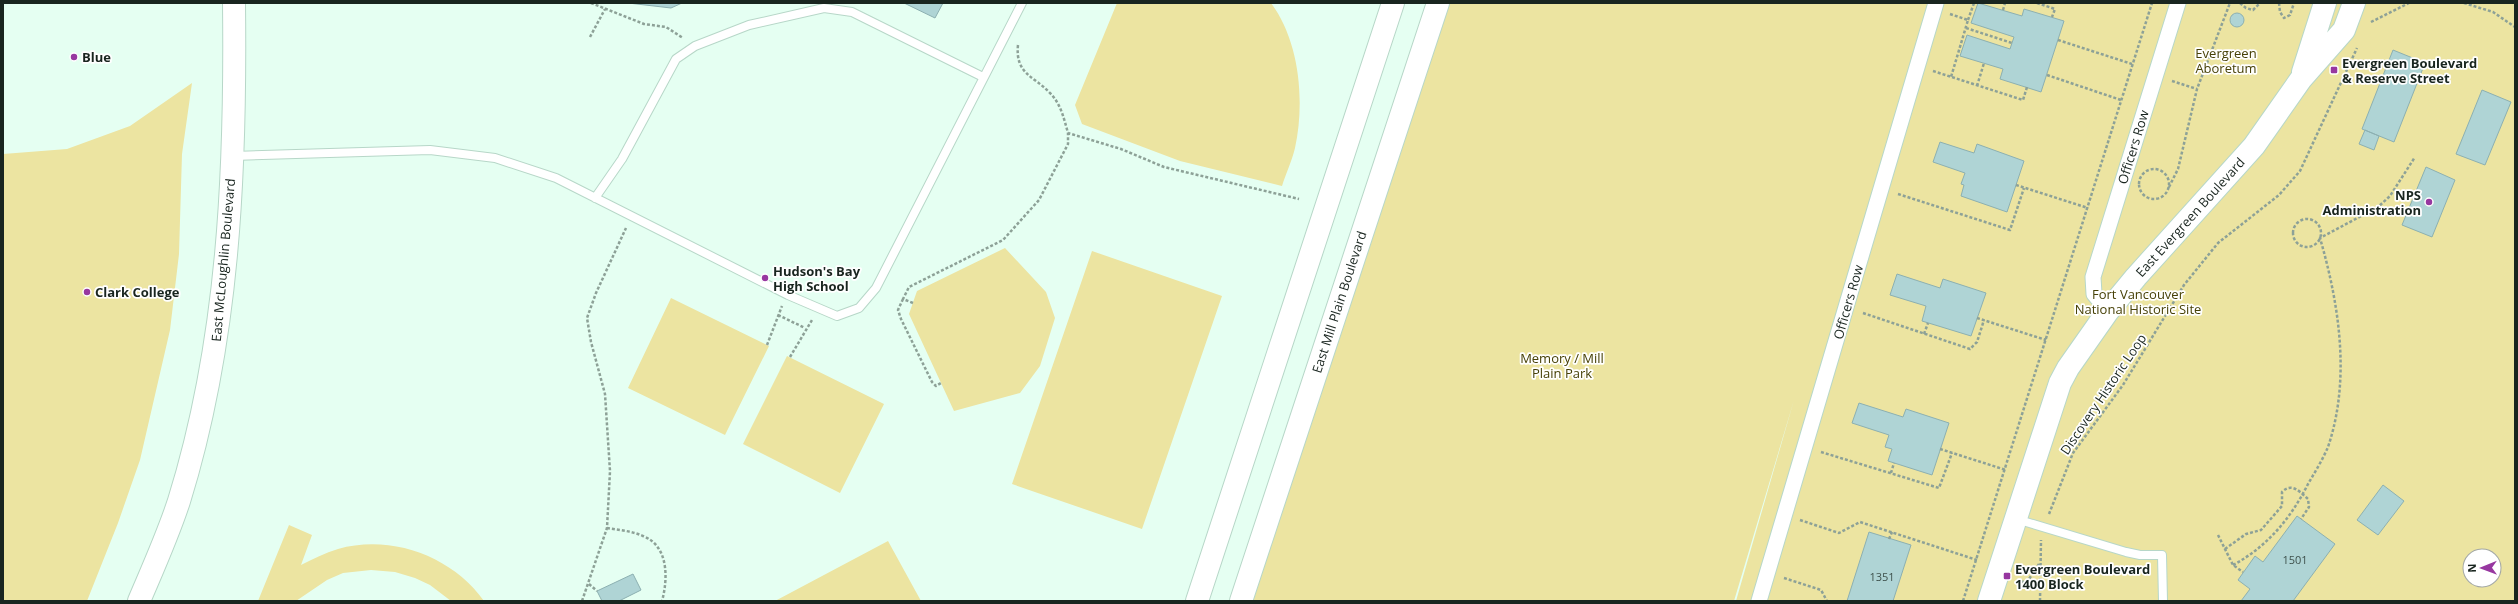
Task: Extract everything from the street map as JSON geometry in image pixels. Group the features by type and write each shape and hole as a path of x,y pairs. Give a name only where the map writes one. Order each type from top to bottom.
{"street":[{"name":"East McLoughlin Boulevard","path":"139,601 178,503 208,385 221,312 232,156 234,3"},
{"path":"1197,601 1393,3"},
{"name":"East Mill Plain Boulevard","path":"1241,601 1438,3"},
{"name":"Officers Row","path":"2108,311 2094,294 2093,277 2154,76 2178,3"},
{"name":"East Evergreen Boulevard","path":"2301,79 2325,3"},
{"name":"East Evergreen Boulevard","path":"1989,601 2060,383 2068,368 2108,311 2136,277 2254,146 2301,79 2344,30 2354,3"},
{"name":"Officers Row","path":"1759,601 1935,6"}],"lane":[{"path":"232,156 438,151 495,158 556,178 788,295 837,316 859,308 876,288 983,76 1022,3"},
{"path":"594,198 622,159 676,59 695,46 749,25 824,8 852,12 983,76"},
{"path":"2016,519 2126,552 2140,555 2162,555 2163,601"}],"path":[{"path":"591,3 644,24 666,27 695,46"},
{"path":"1951,77 1974,3"},
{"path":"2003,10 2005,3"},
{"path":"2037,3 2055,9 2052,17"},
{"path":"1964,601 2152,3"},
{"path":"2169,187 2167,175 2157,169 2146,171 2140,181 2142,192 2151,199 2163,196 2169,187 2178,169 2196,89 2230,3"},
{"path":"2240,3 2246,8 2253,10 2260,3"},
{"path":"2279,3 2280,12 2284,18 2290,15 2294,3"},
{"path":"2367,28 2371,22 2409,3"},
{"path":"2464,3 2493,12 2515,27"},
{"path":"1935,6 1968,20"},
{"path":"590,37 605,9"},
{"path":"1966,28 2012,43"},
{"path":"941,383 936,386 932,382 901,320 898,310 902,299 909,287 1003,240 1039,200 1068,144 1068,133 1061,109 1050,93 1029,78 1016,57 1018,44 1003,37"},
{"path":"2058,40 2132,64"},
{"name":"Discovery Historic Loop","path":"2040,601 2039,547 2044,528 2073,453 2123,385 2184,285 2218,243 2279,195 2300,171 2360,42"},
{"path":"1977,86 1984,63"},
{"path":"1917,66 2023,100 2027,87"},
{"path":"2047,75 2122,100"},
{"path":"2154,76 2196,89"},
{"path":"1068,133 1121,149 1164,167 1299,198"},
{"path":"2233,565 2262,546 2288,516 2303,495 2328,447 2334,419 2340,376 2339,326 2331,278 2320,238 2318,225 2311,220 2299,221 2294,228 2296,242 2304,246 2313,245 2320,238 2378,207 2390,196 2415,157"},
{"path":"2016,185 2088,208"},
{"path":"1881,188 2010,230 2024,188"},
{"path":"582,601 607,528 610,471 605,394 591,342 587,318 596,293 632,217"},
{"path":"767,345 778,315 788,295"},
{"path":"902,299 913,303"},
{"path":"1846,308 1970,349 1977,342 1984,320"},
{"path":"790,357 805,328 820,310"},
{"path":"778,315 805,328"},
{"path":"1977,318 2046,340"},
{"path":"1924,334 1928,322"},
{"path":"1805,447 1940,488 1952,453"},
{"path":"1940,449 2006,470"},
{"path":"1891,473 1894,463"},
{"path":"2225,549 2246,534 2261,530 2282,506 2282,495 2285,489 2293,487 2308,499 2309,507 2301,519"},
{"path":"1785,515 1839,533 1860,522 1977,560"},
{"path":"607,528 644,536 659,548 665,563 666,586 662,601"},
{"path":"1889,539 1892,532"},
{"path":"2218,535 2233,565 2243,572"},
{"path":"2013,577 2015,581 2027,582 2039,564"},
{"path":"1768,573 1821,590 1827,601"},
{"path":"589,584 597,591"}],"green space":[{"path":"1117,3 1271,3 1281,19 1288,36 1298,73 1300,111 1298,130 1295,148 1282,186 1180,161 1082,124 1075,105"},
{"path":"1438,3 2515,3 2515,601 1736,601 1794,400 1734,601 1241,601"},
{"name":"Clark College","path":"192,83 182,154 179,254 170,330 140,460 118,523 87,601 3,601 3,154 67,149 130,126"},
{"path":"1005,248 1046,292 1055,318 1040,366 1020,393 954,411 909,314 917,291"},
{"path":"1092,251 1222,296 1142,529 1012,484"},
{"path":"671,298 769,346 725,435 628,388"},
{"path":"787,356 884,404 840,493 743,444"},
{"path":"289,525 312,535 301,565 338,549 358,545 379,544 399,547 419,552 438,561 471,585 484,601 451,601 430,585 415,578 395,572 371,570 343,573 327,580 296,601 258,601"},
{"path":"888,541 921,601 775,601"}],"building":[{"path":"628,3 682,3 671,8"},
{"path":"904,3 943,3 935,18"},
{"path":"1978,3 2022,16 2024,9 2064,21 2041,92 2000,79 2003,69 1960,56 1967,35 2010,49 2014,37 1971,23"},
{"path":"2234,13 2240,13 2244,17 2244,23 2240,27 2234,27 2230,23 2230,17"},
{"path":"2393,50 2425,63 2394,142 2362,129"},
{"path":"2482,90 2511,102 2485,165 2456,154"},
{"path":"2365,130 2379,136 2374,150 2359,144"},
{"path":"1940,142 1974,153 1977,144 2024,161 2007,212 1961,196 1964,185 1961,184 1965,173 1933,162"},
{"name":"NPS Administration","path":"2426,167 2455,180 2432,237 2402,225"},
{"path":"1897,274 1940,288 1943,279 1986,293 1971,336 1922,321 1926,306 1890,295"},
{"path":"1859,403 1903,417 1906,409 1949,423 1932,475 1888,461 1892,449 1885,447 1889,435 1852,423"},
{"path":"2383,485 2404,501 2378,535 2357,520"},
{"path":"2297,516 2335,544 2293,601 2241,601 2250,589 2238,580 2255,556 2263,562"},
{"path":"1869,532 1911,545 1893,601 1847,601"},
{"path":"633,574 641,590 619,601 602,601 597,591"}],"place":[{"name":"Blue","path":"74,57"},
{"name":"Evergreen Boulevard & Reserve Street","path":"2334,70"},
{"name":"NPS Administration","path":"2429,202"},
{"name":"Hudson's Bay High School","path":"765,278"},
{"name":"Clark College","path":"87,292"},
{"name":"Evergreen Boulevard 1400 Block","path":"2007,576"}],"park label":[{"name":"Evergreen Aboretum","path":"2226,60"},
{"name":"Fort Vancouver National Historic Site","path":"2138,302"},
{"name":"Memory / Mill Plain Park","path":"1562,366"}]}
